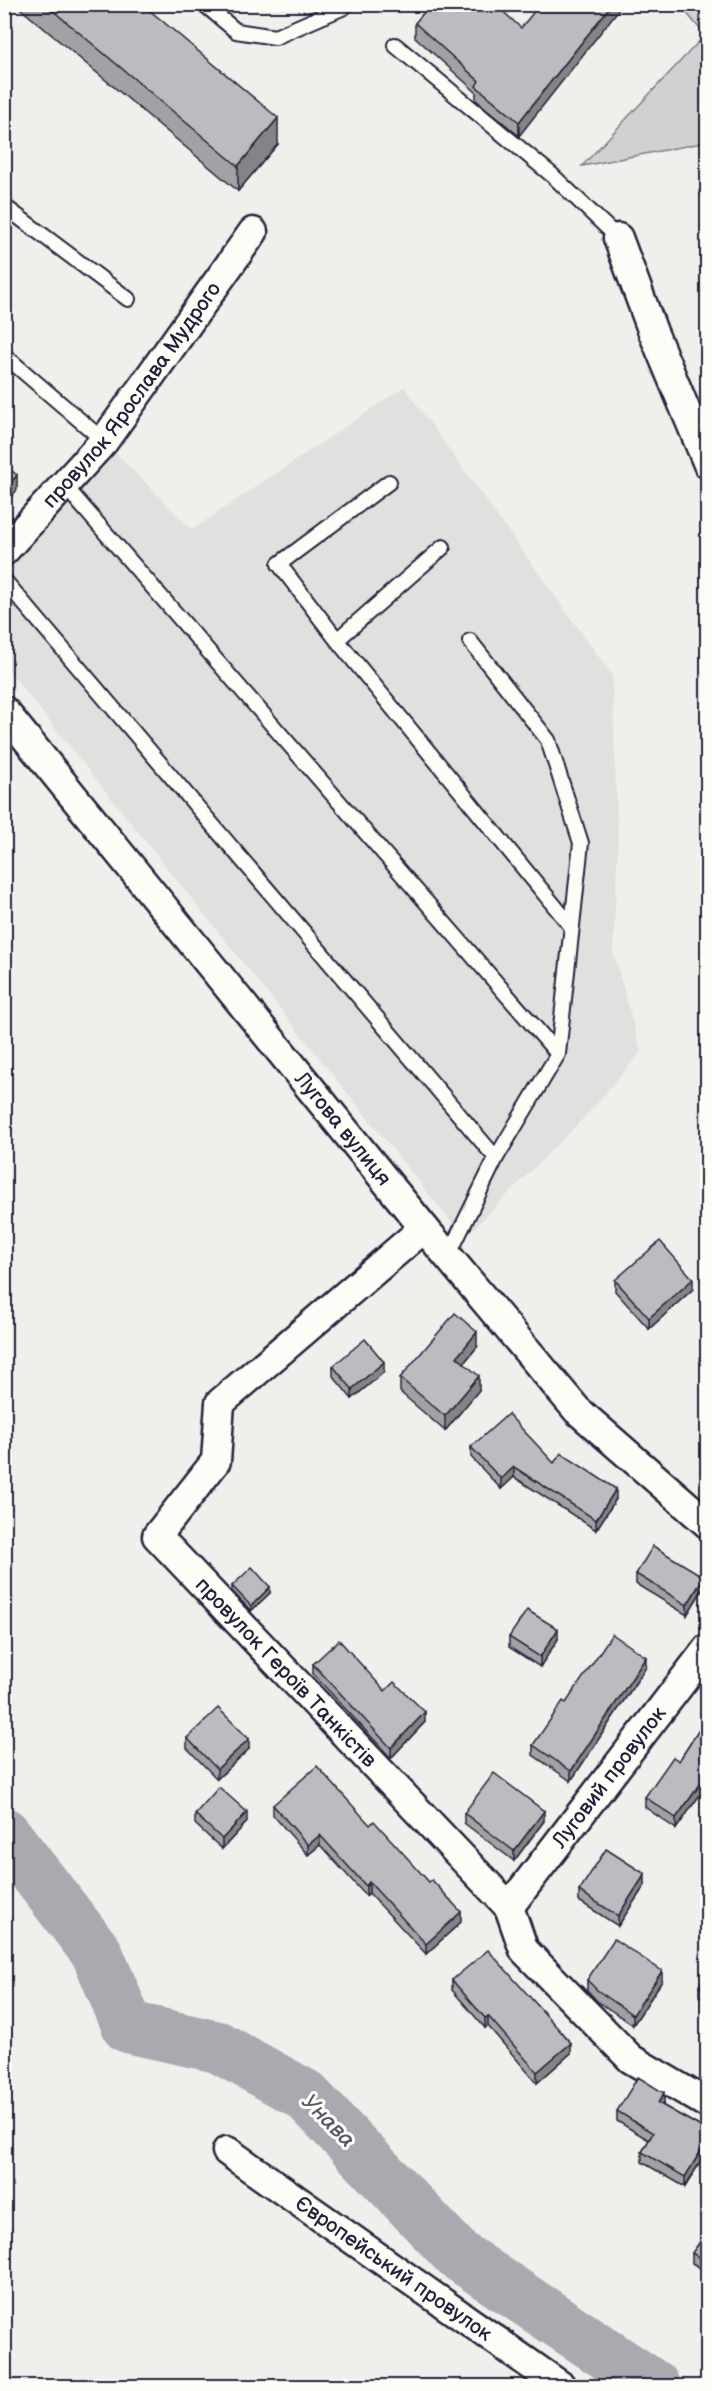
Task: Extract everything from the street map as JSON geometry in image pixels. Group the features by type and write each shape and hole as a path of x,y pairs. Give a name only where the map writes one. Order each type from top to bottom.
{"street":[{"name":"провулок Ярослава Мудрого","path":"4,550 104,441 253,232"},
{"path":"618,238 653,332 708,464"},
{"name":"Лугова вулиця","path":"4,711 424,1228 577,1410 708,1524"},
{"name":"провулок Героїв Танкістів","path":"424,1228 220,1403 216,1461 157,1536 509,1907 524,1950 632,2059 708,2104"},
{"name":"Луговий провулок","path":"509,1907 708,1648"},
{"name":"Європейський провулок","path":"227,2151 561,2386"}],"lane":[{"path":"204,4 236,31 275,37 344,7 344,4"},
{"path":"395,45 552,175 618,238"},
{"path":"4,206 129,298"},
{"path":"4,355 104,441"},
{"path":"389,482 279,564 337,640 571,926"},
{"path":"64,484 558,1054"},
{"path":"337,640 443,547"},
{"path":"4,580 496,1158"},
{"path":"448,1256 496,1158 558,1054 581,843 548,741 470,641"}],"shaded area":[{"path":"680,5 707,5 707,142 582,166 705,35"},
{"path":"404,387 612,675 618,843 613,951 641,1052 581,1121 464,1238 5,666 4,551 104,441 192,530"}],"building":[{"path":"45,4 142,4 278,118 238,166"},
{"path":"431,4 495,4 521,28 540,4 612,4 519,122 476,86 479,81 415,23"},
{"path":"4,464 17,475 4,491"},
{"path":"660,1241 693,1279 649,1318 615,1280"},
{"path":"455,1313 477,1332 457,1357 479,1376 445,1416 400,1378"},
{"path":"365,1339 384,1362 352,1389 333,1366"},
{"path":"508,1414 554,1463 561,1453 616,1489 596,1520 514,1467 501,1479 471,1447"},
{"path":"653,1546 704,1577 687,1605 636,1574"},
{"path":"252,1567 270,1587 251,1606 232,1586"},
{"path":"527,1610 558,1629 540,1657 509,1637"},
{"path":"612,1634 646,1657 571,1771 533,1745 563,1701 566,1703"},
{"path":"339,1640 385,1691 394,1682 425,1712 391,1748 313,1664"},
{"path":"218,1708 249,1739 217,1769 187,1738"},
{"path":"708,1716 708,1773 676,1818 645,1797 673,1757 679,1761"},
{"path":"317,1766 370,1825 374,1821 429,1882 432,1880 461,1912 426,1944 369,1882 366,1886 320,1835 308,1845 273,1805"},
{"path":"494,1773 544,1811 514,1851 464,1813"},
{"path":"219,1787 247,1812 222,1839 195,1814"},
{"path":"606,1849 645,1874 618,1916 579,1891"},
{"path":"614,1939 662,1971 633,2015 597,1990 587,1980"},
{"path":"488,1950 571,2043 537,2072 488,2016 485,2018 452,1980"},
{"path":"708,1971 708,1991 699,1986"},
{"path":"638,2077 664,2093 658,2103 708,2131 708,2139 685,2177 642,2152 653,2133 617,2111"},
{"path":"708,2231 708,2263 692,2253"}],"waterway":[{"name":"Унава","path":"4,1833 97,1953 128,2027 218,2047 305,2095 458,2255 654,2386"}]}
